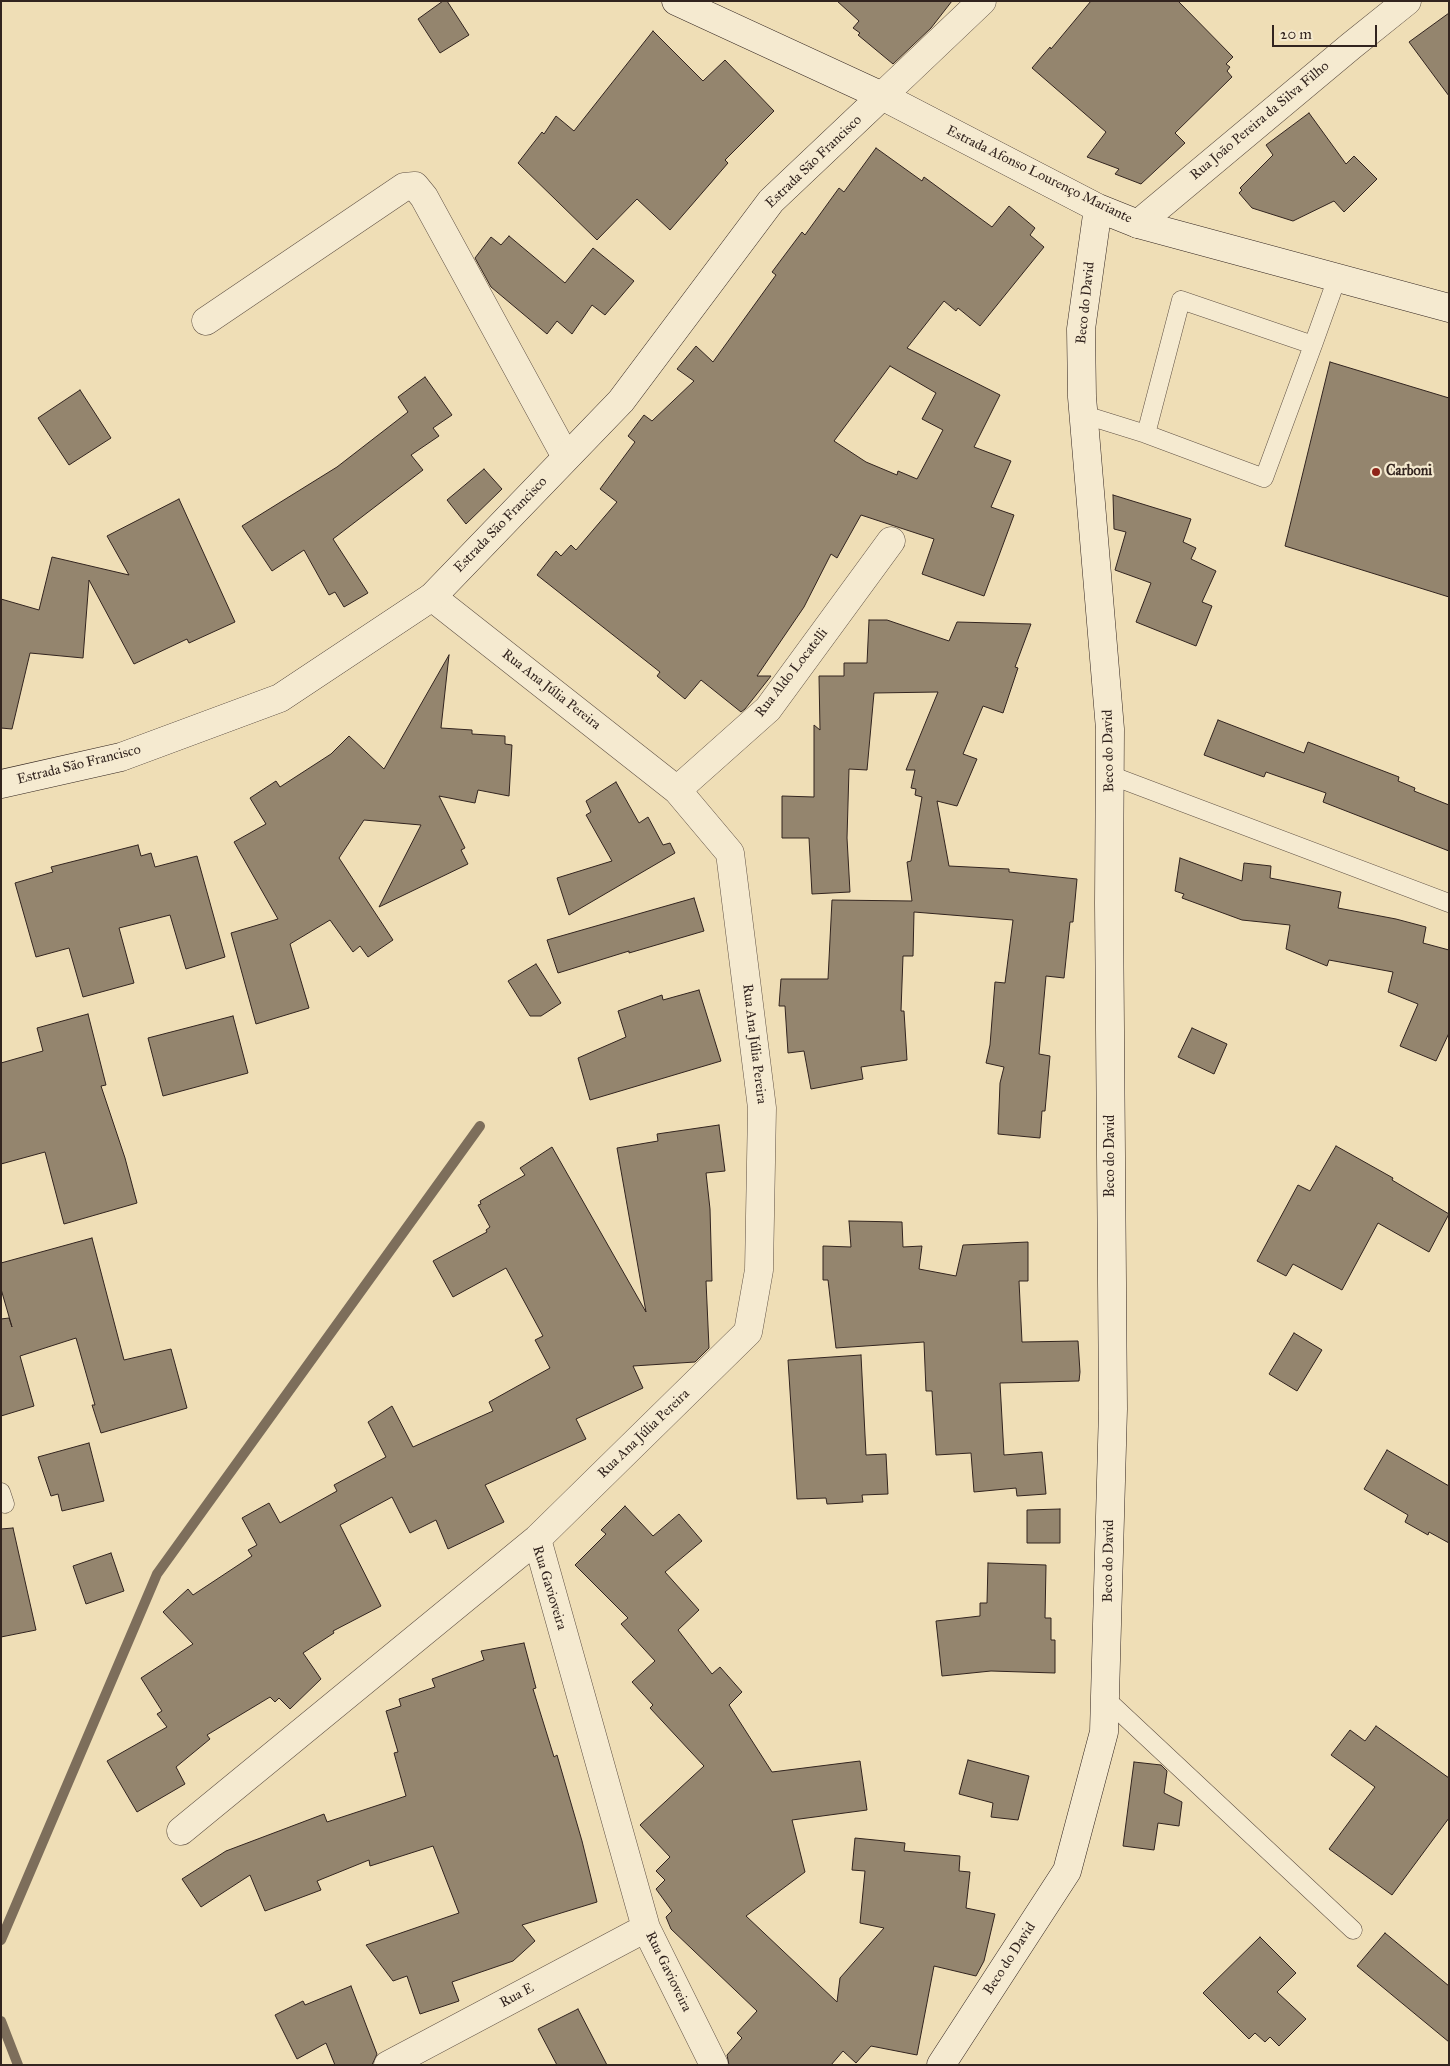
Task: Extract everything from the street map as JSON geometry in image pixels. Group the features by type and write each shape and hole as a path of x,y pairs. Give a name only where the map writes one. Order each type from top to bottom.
{"street":[{"name":"Estrada Afonso Lourenço Mariante","path":"676,1 882,96 1098,208 1138,224 1449,308"},
{"name":"Estrada São Francisco","path":"1,784 121,757 280,698 432,597 621,401 771,201 982,1"},
{"name":"Rua João Pereira da Silva Filho","path":"1138,224 1407,1"},
{"path":"206,321 404,187 415,186 424,197 566,457"},
{"name":"Beco do David","path":"941,2065 1068,1871 1104,1732 1113,1409 1110,729 1082,397 1081,329 1098,208"},
{"name":"Rua Aldo Locatelli","path":"677,790 768,708 891,541"},
{"name":"Rua Ana Júlia Pereira","path":"432,597 677,790 730,853 762,1108 759,1270 748,1332 536,1539"},
{"name":"Rua Gavioveira","path":"181,1831 536,1539 646,1928 714,2065"},
{"name":"Rua E","path":"388,2065 646,1928"}],"lane":[{"path":"1084,415 1146,434 1264,478 1337,278"},
{"path":"1146,434 1181,300 1313,345"},
{"path":"1110,775 1449,903"},
{"path":"1106,1699 1353,1930"}],"building":[{"path":"443,1 447,1 469,35 440,53 418,19"},
{"path":"837,1 952,1 931,28 893,64 858,35 860,33 853,28 859,21"},
{"path":"1091,1 1178,1 1233,57 1226,64 1230,67 1227,71 1232,77 1175,133 1185,143 1141,184 1115,174 1119,169 1087,157 1106,132 1032,68 1050,47 1051,49"},
{"path":"1449,13 1449,96 1409,42"},
{"path":"653,31 703,81 725,60 774,111 725,160 728,163 670,230 637,199 597,240 518,163 542,132 544,134 556,116 574,131"},
{"path":"1309,113 1346,164 1354,156 1377,179 1344,212 1334,201 1293,221 1252,208 1239,193 1242,190 1240,188 1273,155 1266,145"},
{"path":"876,148 922,181 924,177 992,227 1009,206 1035,228 1030,235 1044,247 980,326 958,308 956,311 944,301 907,348 1000,395 974,447 1011,461 991,507 1014,515 984,596 922,574 934,539 861,515 837,558 831,554 804,607 757,676 771,676 745,709 741,712 701,680 685,699 657,676 660,672 537,575 556,551 561,556 571,545 576,550 617,502 600,489 635,442 628,436 644,415 652,421 694,381 677,369 696,346 713,362 776,275 772,272 802,232 805,235 839,188 844,192","holes":["890,366 936,393 922,419 943,430 917,479 898,471 897,475 866,462 834,441"]},
{"path":"509,236 565,283 593,248 634,281 605,315 592,305 572,334 557,321 547,334 491,287 475,258 491,237 501,245"},
{"name":"Carboni","path":"1330,362 1449,398 1449,597 1285,546"},
{"path":"425,377 452,415 433,428 439,436 411,455 423,470 333,539 368,593 344,607 335,592 329,595 304,550 272,571 242,526 337,467 408,412 398,397"},
{"path":"80,390 111,438 69,465 38,418"},
{"path":"484,469 502,489 466,524 447,500"},
{"path":"1113,495 1191,519 1183,542 1196,548 1191,559 1216,571 1202,602 1212,606 1196,646 1136,622 1151,583 1115,570 1126,532 1114,529"},
{"path":"179,499 235,622 189,643 187,639 134,664 89,580 83,658 30,653 12,729 1,728 1,599 39,610 52,557 129,575 107,536"},
{"path":"869,620 887,620 949,641 957,622 1031,624 1015,667 1018,668 1003,713 983,706 963,754 977,759 957,806 937,801 949,866 1009,869 1009,872 1077,879 1073,922 1070,922 1064,978 1046,976 1039,1054 1050,1056 1045,1111 1042,1111 1040,1138 998,1134 1000,1083 1004,1067 986,1063 990,1045 995,982 1005,983 1013,920 914,912 913,956 903,956 901,1011 904,1011 907,1060 861,1067 863,1079 811,1089 804,1051 788,1053 785,1006 779,1006 781,979 828,979 832,900 912,901 907,862 911,861 922,797 915,795 916,789 911,788 915,770 906,770 938,692 874,693 867,770 849,769 847,838 850,892 812,894 809,838 782,838 782,796 814,797 814,725 820,730 819,676 844,676 844,663 867,663"},
{"path":"449,655 441,728 472,730 472,734 505,736 505,744 512,745 509,796 478,790 475,803 439,796 465,848 461,850 468,864 379,907 421,825 364,820 339,858 393,940 368,957 360,946 353,952 330,920 290,944 309,1008 256,1024 231,933 278,919 234,842 266,824 250,798 276,781 280,787 331,754 349,736 384,769"},
{"path":"1218,720 1304,753 1308,742 1399,777 1398,781 1415,788 1414,791 1449,805 1449,851 1323,802 1326,793 1266,772 1264,777 1204,755"},
{"path":"616,782 639,823 648,817 663,845 670,843 675,853 569,915 557,878 612,861 586,815 591,812 586,801"},
{"path":"138,845 141,856 151,853 155,867 197,856 225,957 186,969 170,915 119,928 134,983 83,997 69,948 36,957 15,883 53,872 51,867"},
{"path":"1180,858 1242,881 1244,863 1271,866 1270,878 1341,892 1338,908 1426,927 1423,943 1449,950 1449,1033 1436,1061 1400,1046 1418,1004 1388,992 1393,972 1329,960 1327,966 1286,949 1290,925 1242,920 1182,898 1184,894 1175,891"},
{"path":"694,898 704,931 629,953 629,951 558,973 547,940"},
{"path":"536,964 561,1003 541,1016 530,1016 508,981"},
{"path":"699,990 721,1061 590,1100 578,1058 626,1037 618,1011 662,995 663,1000"},
{"path":"88,1014 106,1085 101,1086 125,1158 137,1203 64,1224 45,1152 1,1164 1,1063 43,1051 37,1028"},
{"path":"233,1016 248,1073 163,1096 148,1038"},
{"path":"1192,1028 1227,1044 1214,1074 1178,1057"},
{"path":"719,1125 725,1171 706,1173 710,1209 712,1281 706,1281 709,1348 695,1362 633,1366 643,1388 576,1419 586,1439 485,1485 504,1522 448,1549 436,1520 410,1533 392,1497 340,1525 381,1606 333,1631 334,1633 303,1653 321,1679 290,1709 279,1698 275,1702 270,1697 207,1735 210,1739 176,1767 185,1784 137,1812 107,1761 167,1727 157,1714 162,1711 141,1678 193,1644 163,1612 188,1589 193,1595 252,1556 248,1550 257,1545 242,1518 269,1503 280,1523 337,1491 334,1485 386,1457 368,1422 392,1406 413,1447 493,1411 489,1402 550,1368 535,1340 543,1336 506,1268 453,1297 433,1261 487,1232 486,1230 490,1227 478,1205 481,1204 480,1201 525,1175 520,1168 552,1147 646,1312 617,1148 658,1141 657,1134"},
{"path":"1336,1146 1393,1178 1392,1180 1449,1214 1429,1252 1378,1223 1342,1290 1293,1264 1286,1276 1257,1261 1298,1185 1310,1191"},
{"path":"849,1221 902,1222 903,1247 922,1246 919,1269 956,1276 963,1245 1028,1242 1028,1281 1019,1281 1022,1342 1078,1341 1079,1381 1000,1383 1004,1455 1042,1452 1046,1494 1017,1496 1016,1488 974,1492 971,1453 936,1455 932,1391 926,1391 924,1342 836,1348 828,1280 823,1280 823,1246 851,1247"},
{"path":"92,1238 124,1360 171,1349 187,1408 101,1433 92,1405 95,1405 76,1338 20,1356 34,1406 1,1416 1,1319 9,1318 12,1327 1,1289 1,1263"},
{"path":"1294,1333 1322,1350 1297,1391 1269,1374"},
{"path":"861,1355 866,1455 886,1454 888,1494 862,1495 863,1502 827,1504 826,1498 797,1499 788,1360"},
{"path":"89,1443 104,1501 62,1511 58,1494 51,1496 38,1457"},
{"path":"1387,1450 1449,1486 1449,1543 1429,1532 1428,1535 1405,1522 1408,1515 1364,1489"},
{"path":"625,1506 653,1536 679,1514 702,1541 665,1572 699,1610 678,1630 712,1674 720,1667 742,1692 729,1705 772,1772 860,1761 867,1810 792,1820 805,1872 746,1916 837,2002 840,1978 884,1928 860,1923 865,1871 852,1870 855,1838 905,1843 904,1851 960,1856 959,1871 970,1872 966,1908 995,1914 984,1961 976,1976 934,1966 917,2055 871,2046 856,2063 843,2051 831,2065 729,2065 727,2055 742,2038 737,2033 757,2011 671,1929 666,1917 672,1911 656,1889 665,1880 656,1871 670,1857 640,1825 704,1766 650,1708 653,1705 632,1682 655,1661 621,1624 628,1618 575,1565 606,1534 601,1530"},
{"path":"1060,1509 1060,1543 1027,1543 1027,1510"},
{"path":"13,1528 36,1630 1,1637 1,1529"},
{"path":"111,1553 124,1591 86,1604 73,1566"},
{"path":"988,1563 1046,1565 1045,1618 1051,1618 1051,1640 1055,1640 1055,1673 991,1671 942,1676 936,1621 980,1616 980,1603 987,1603"},
{"path":"524,1643 536,1688 533,1689 554,1757 557,1755 582,1841 597,1902 522,1925 535,1941 513,1961 452,1982 459,2001 420,2014 407,1976 393,1981 366,1945 459,1913 433,1846 370,1866 369,1860 317,1881 321,1890 265,1911 250,1875 201,1907 182,1879 226,1851 324,1814 327,1822 406,1796 394,1753 398,1752 386,1711 401,1706 399,1699 435,1687 432,1679 484,1660 481,1651"},
{"path":"1376,1726 1449,1778 1449,1818 1392,1895 1329,1849 1375,1787 1331,1755 1350,1730 1365,1741"},
{"path":"968,1760 1029,1776 1018,1820 991,1817 993,1803 959,1794"},
{"path":"1134,1762 1161,1765 1167,1771 1164,1793 1182,1802 1179,1826 1158,1823 1154,1850 1123,1846"},
{"path":"1385,1933 1449,1986 1449,2042 1357,1966"},
{"path":"1260,1937 1296,1973 1277,1992 1306,2019 1279,2046 1270,2037 1265,2042 1255,2033 1249,2039 1203,1993"},
{"path":"351,1986 377,2054 372,2065 335,2065 326,2043 297,2059 275,2015 303,2001 305,2005"},
{"path":"578,2009 607,2065 557,2065 538,2029"}],"waterway":[{"path":"1,1940 157,1574 480,1126"},
{"path":"1,2021 18,2065"}],"place":[{"name":"Carboni","path":"1376,472"}]}
